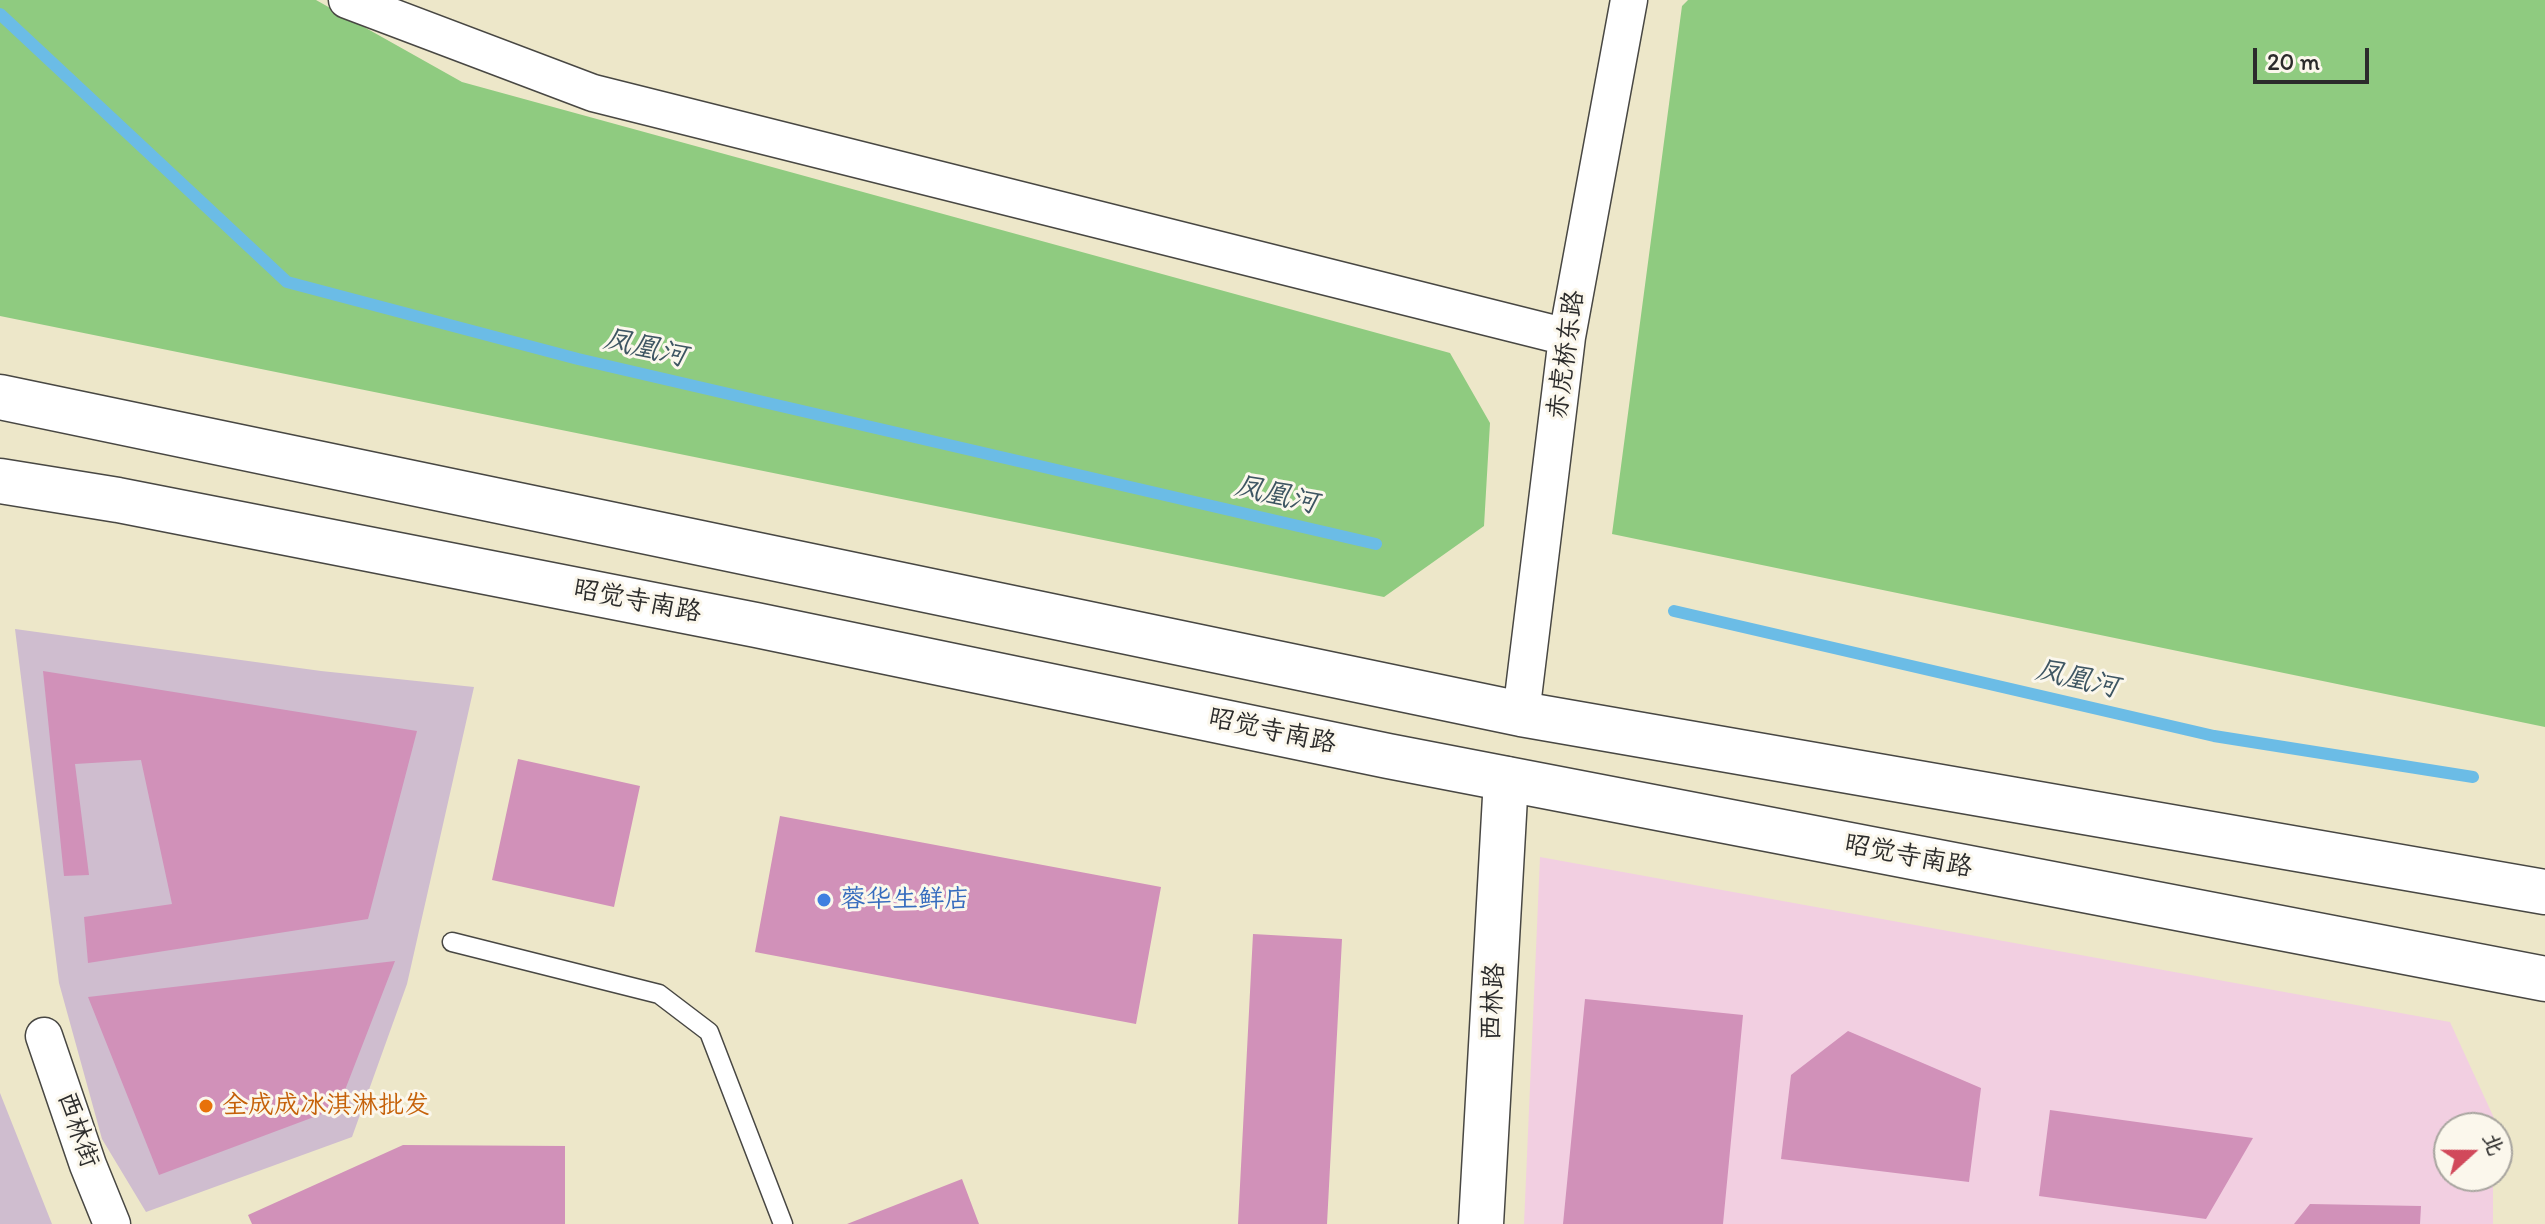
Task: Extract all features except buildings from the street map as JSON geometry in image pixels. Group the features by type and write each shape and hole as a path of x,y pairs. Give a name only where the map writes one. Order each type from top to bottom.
{"main road":[{"path":"0,397 1521,714 2545,892"},
{"name":"昭觉寺南路","path":"0,481 118,500 756,625 1506,779 2545,979"},
{"name":"西林路","path":"1481,1224 1506,779"}],"street":[{"path":"347,0 593,93 1567,337"},
{"name":"赤虎桥东路","path":"1521,714 1567,337 1629,0"},
{"name":"西林街","path":"44,1036 88,1165 112,1224"}],"lane":[{"path":"452,942 659,994 709,1032 783,1224"}],"shaded area":[{"path":"15,629 321,671 474,687 407,984 352,1137 146,1212 102,1139 59,983"},
{"path":"1540,857 2450,1022 2491,1112 2433,1112 2433,1192 2493,1192 2493,1224 1524,1224"},
{"path":"0,1093 52,1224 0,1224"}],"green space":[{"path":"0,0 316,0 462,82 1450,353 1490,423 1484,526 1384,597 0,316"},
{"path":"1688,0 2545,0 2545,727 1612,534 1682,6"}],"waterway":[{"name":"凤凰河","path":"0,14 287,282 578,359 1376,544"},
{"name":"凤凰河","path":"1674,611 2214,736 2473,777"}],"place":[{"name":"蓉华生鲜店","path":"824,900"},
{"name":"全成成冰淇淋批发","path":"206,1106"}]}
